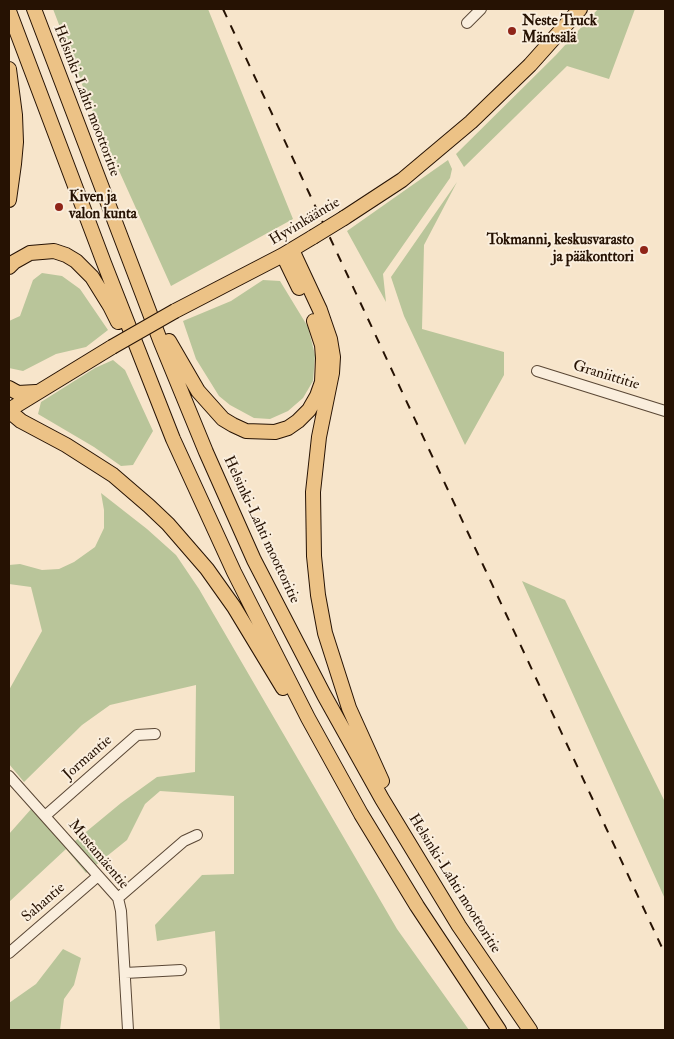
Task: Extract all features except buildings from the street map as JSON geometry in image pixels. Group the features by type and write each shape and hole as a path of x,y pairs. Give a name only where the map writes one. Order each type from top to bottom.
{"highway":[{"name":"Helsinki-Lahti moottoritie","path":"34,9 188,409 254,560 324,695 382,799 484,964 530,1030"},
{"name":"Hyvinkääntie","path":"9,411 37,392 174,311 288,252 402,180 464,127 530,65 580,9"},
{"path":"9,11 173,439"},
{"path":"9,69 15,115 16,142 9,200"},
{"path":"108,205 166,335 188,377 210,406 223,419 246,431 275,432 288,428 309,410 322,382 324,372 322,345 288,252"},
{"path":"9,267 22,257 43,251 54,251 66,255 84,268 92,277 110,306 238,581 308,718 361,814"},
{"path":"288,252 320,310 330,339 333,357 332,373 319,437 313,492 314,556 318,595 325,633 349,708 379,776 413,838 420,863"},
{"path":"9,388 18,393 37,392"},
{"path":"9,411 21,421 112,475 149,506 207,569 234,607 422,915 499,1030"},
{"path":"9,425 22,425 37,430"}],"street":[{"path":"467,23 481,9"},
{"name":"Graniittitie","path":"537,371 665,411"},
{"name":"Jormantie","path":"45,816 137,735 155,734"},
{"name":"Mustamäentie","path":"9,776 118,898 121,911 128,1030"},
{"path":"118,898 184,841 197,835"},
{"name":"Sahantie","path":"9,953 98,876"},
{"path":"124,973 181,970"}],"green space":[{"path":"53,9 208,9 293,219 171,286 93,113"},
{"path":"598,9 635,9 609,79 567,66 464,167 456,154 556,55"},
{"path":"448,160 452,169 450,178 383,274 386,302 347,231"},
{"path":"457,182 424,245 422,329 504,352 504,375 465,445 404,316 391,277"},
{"path":"42,273 62,276 80,289 108,330 86,347 56,354 23,371 9,368 9,321 20,316 33,280"},
{"path":"263,280 280,281 308,327 315,355 313,381 303,398 288,411 270,419 254,418 230,405 219,396 196,359 183,321 231,301"},
{"path":"113,360 125,370 153,431 133,465 121,466 94,447 38,414 41,402 95,368"},
{"path":"101,493 147,529 176,555 199,589 397,929 469,1030 220,1030 215,931 157,941 155,925 202,875 234,874 234,796 160,791 145,804 127,840 86,873 66,849 9,902 9,834 32,808 69,846 121,803 157,777 195,772 196,685 110,705 82,725 24,782 9,764 9,690 42,631 31,587 9,584 9,565 20,564 42,570 59,569 74,562 95,547 104,528 104,510"},
{"path":"522,581 565,600 665,802 665,899"},
{"path":"63,949 81,958 74,985 64,999 60,1030 9,1030 9,1003 36,984"}],"railway":[{"path":"223,9 665,954"}],"place":[{"name":"Neste Truck Mäntsälä","path":"512,31"},
{"name":"Kiven ja valon kunta","path":"59,207"},
{"name":"Tokmanni, keskusvarasto ja pääkonttori","path":"644,250"}]}
